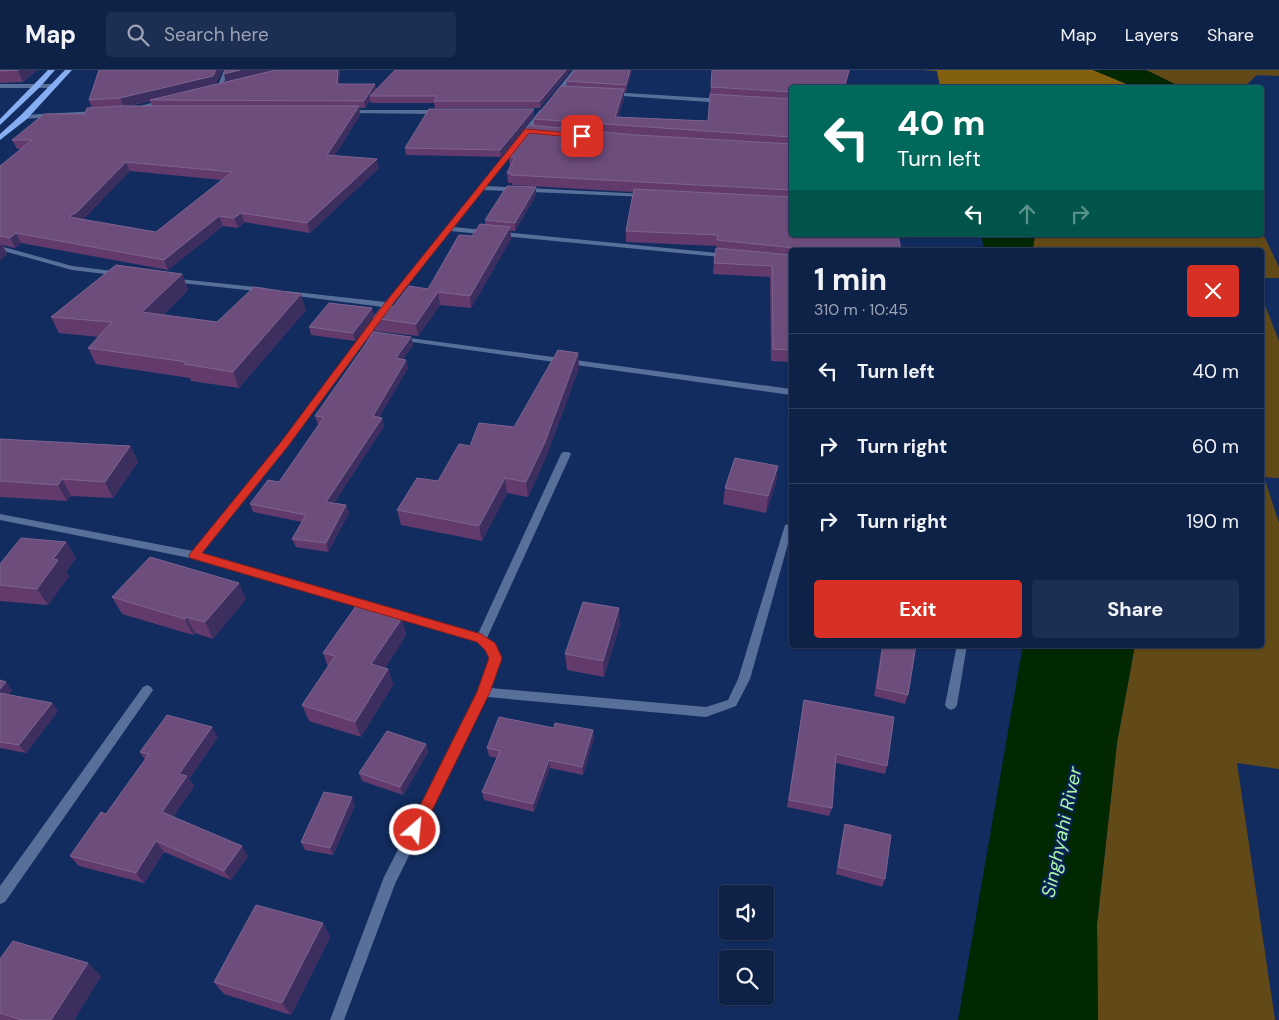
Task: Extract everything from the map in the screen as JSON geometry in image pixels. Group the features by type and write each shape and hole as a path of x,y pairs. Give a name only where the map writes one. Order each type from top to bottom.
{"main road":[{"path":"0,123 52,70"},
{"path":"0,138 24,117 69,70"}],"street":[{"path":"219,87 227,70"},
{"path":"553,98 576,70"},
{"path":"210,89 228,85"},
{"path":"0,86 54,86"},
{"path":"559,90 569,91"},
{"path":"608,94 733,102"},
{"path":"154,111 124,111 171,99"},
{"path":"194,555 285,444 388,305 547,105"},
{"path":"24,117 104,112"},
{"path":"342,112 452,112"},
{"path":"531,112 541,112"},
{"path":"527,131 536,132"},
{"path":"481,188 656,197"},
{"path":"448,229 732,257"},
{"path":"0,248 72,268 131,275"},
{"path":"161,278 269,291"},
{"path":"279,292 388,305"},
{"path":"367,334 377,335"},
{"path":"387,337 789,392"},
{"path":"481,639 566,454"},
{"path":"0,517 194,555 481,639 490,647 496,658 484,692 389,882 336,1020"},
{"path":"484,692 706,712 732,704 744,679 788,527"},
{"path":"951,705 961,648"},
{"path":"0,897 147,690"}],"shaded area":[{"path":"923,70 1093,70 1129,85 940,85 937,71"},
{"path":"1146,70 1279,70 1279,76 1257,75 1246,85 1177,85"},
{"path":"1264,236 1279,267 1279,278 1264,278 1264,248 1033,248 1035,237"},
{"path":"1264,303 1279,341 1279,478 1264,477"},
{"path":"1264,477 1279,523 1279,769 1237,763 1275,1020 1098,1020 1097,924 1117,742 1134,648 1264,648"}],"water":[{"path":"1093,70 1146,70 1177,85 1129,85"},
{"path":"982,237 1035,237 1033,248 984,248"},
{"name":"Singhyahi River","path":"1022,648 1134,648 1117,743 1097,924 1098,1020 958,1020"}],"building":[{"path":"99,70 216,70 213,76 120,98 89,100"},
{"path":"225,70 240,70 224,74"},
{"path":"276,70 338,70 337,84 375,84 364,101 150,100"},
{"path":"395,70 566,70 540,101 434,101 437,96 370,96"},
{"path":"575,70 630,70 626,85 566,81"},
{"path":"712,70 849,70 845,85 789,85 789,92 711,87"},
{"path":"561,86 624,89 615,117 708,121 710,94 789,99 789,137 534,119"},
{"path":"121,106 359,106 327,155 377,159 307,223 241,213 234,218 219,216 164,260 16,233 10,238 0,236 0,166 32,140 12,140 44,114 85,114 87,108","holes":["126,162 232,172 156,232 69,217 77,212"]},
{"path":"429,109 534,109 500,150 405,148"},
{"path":"529,125 637,135 789,144 789,190 511,175 512,173 507,173 515,157 509,157 515,147 511,147"},
{"path":"507,186 536,187 515,223 485,220"},
{"path":"634,189 789,197 789,237 898,237 901,248 794,248 717,240 718,235 626,231"},
{"path":"480,224 510,227 470,296 438,292 416,324 373,318 383,305 393,307 409,286 428,289 459,235 472,236"},
{"path":"716,248 789,255 789,350 773,349 772,266 714,263"},
{"path":"116,265 182,274 142,312 217,322 254,287 301,294 233,372 184,364 187,362 88,348 112,322 51,317"},
{"path":"329,303 372,308 353,333 309,327"},
{"path":"368,331 411,337 396,358 406,360 373,416 382,418 326,502 346,505 326,543 292,539 306,515 250,504 268,480 279,482 324,417 315,416 372,335 365,335"},
{"path":"558,350 578,353 545,442 526,482 505,478 479,526 397,510 417,478 438,481 459,444 470,446 479,423 514,427"},
{"path":"0,439 130,446 105,482 62,479 58,485 0,481"},
{"path":"735,458 778,466 768,496 725,488"},
{"path":"21,538 66,542 53,559 58,560 37,589 0,585 0,564"},
{"path":"150,557 239,583 205,622 186,617 185,619 112,597"},
{"path":"583,602 619,608 603,661 565,654"},
{"path":"356,606 402,618 371,664 388,669 355,722 302,705 335,656 323,653"},
{"path":"883,648 916,648 908,695 877,688"},
{"path":"0,680 6,682 0,689"},
{"path":"0,693 52,703 19,745 0,742"},
{"path":"804,700 894,717 887,766 836,754 832,808 789,800"},
{"path":"167,715 212,727 179,774 187,776 162,812 242,846 224,871 156,841 136,873 70,856 101,812 106,814 149,754 140,752"},
{"path":"499,717 554,728 555,723 593,730 582,767 549,760 533,804 482,792 500,751 487,748"},
{"path":"387,731 426,744 400,787 359,773"},
{"path":"324,792 352,797 330,848 301,842"},
{"path":"845,824 891,835 885,879 838,867"},
{"path":"256,905 323,923 282,1003 214,982"},
{"path":"13,941 88,963 51,1020 22,1020 0,1013 0,959"}],"route":[{"path":"415,830 484,692 496,658 490,647 481,639 194,555 285,444 388,305 527,131 582,136"}]}
